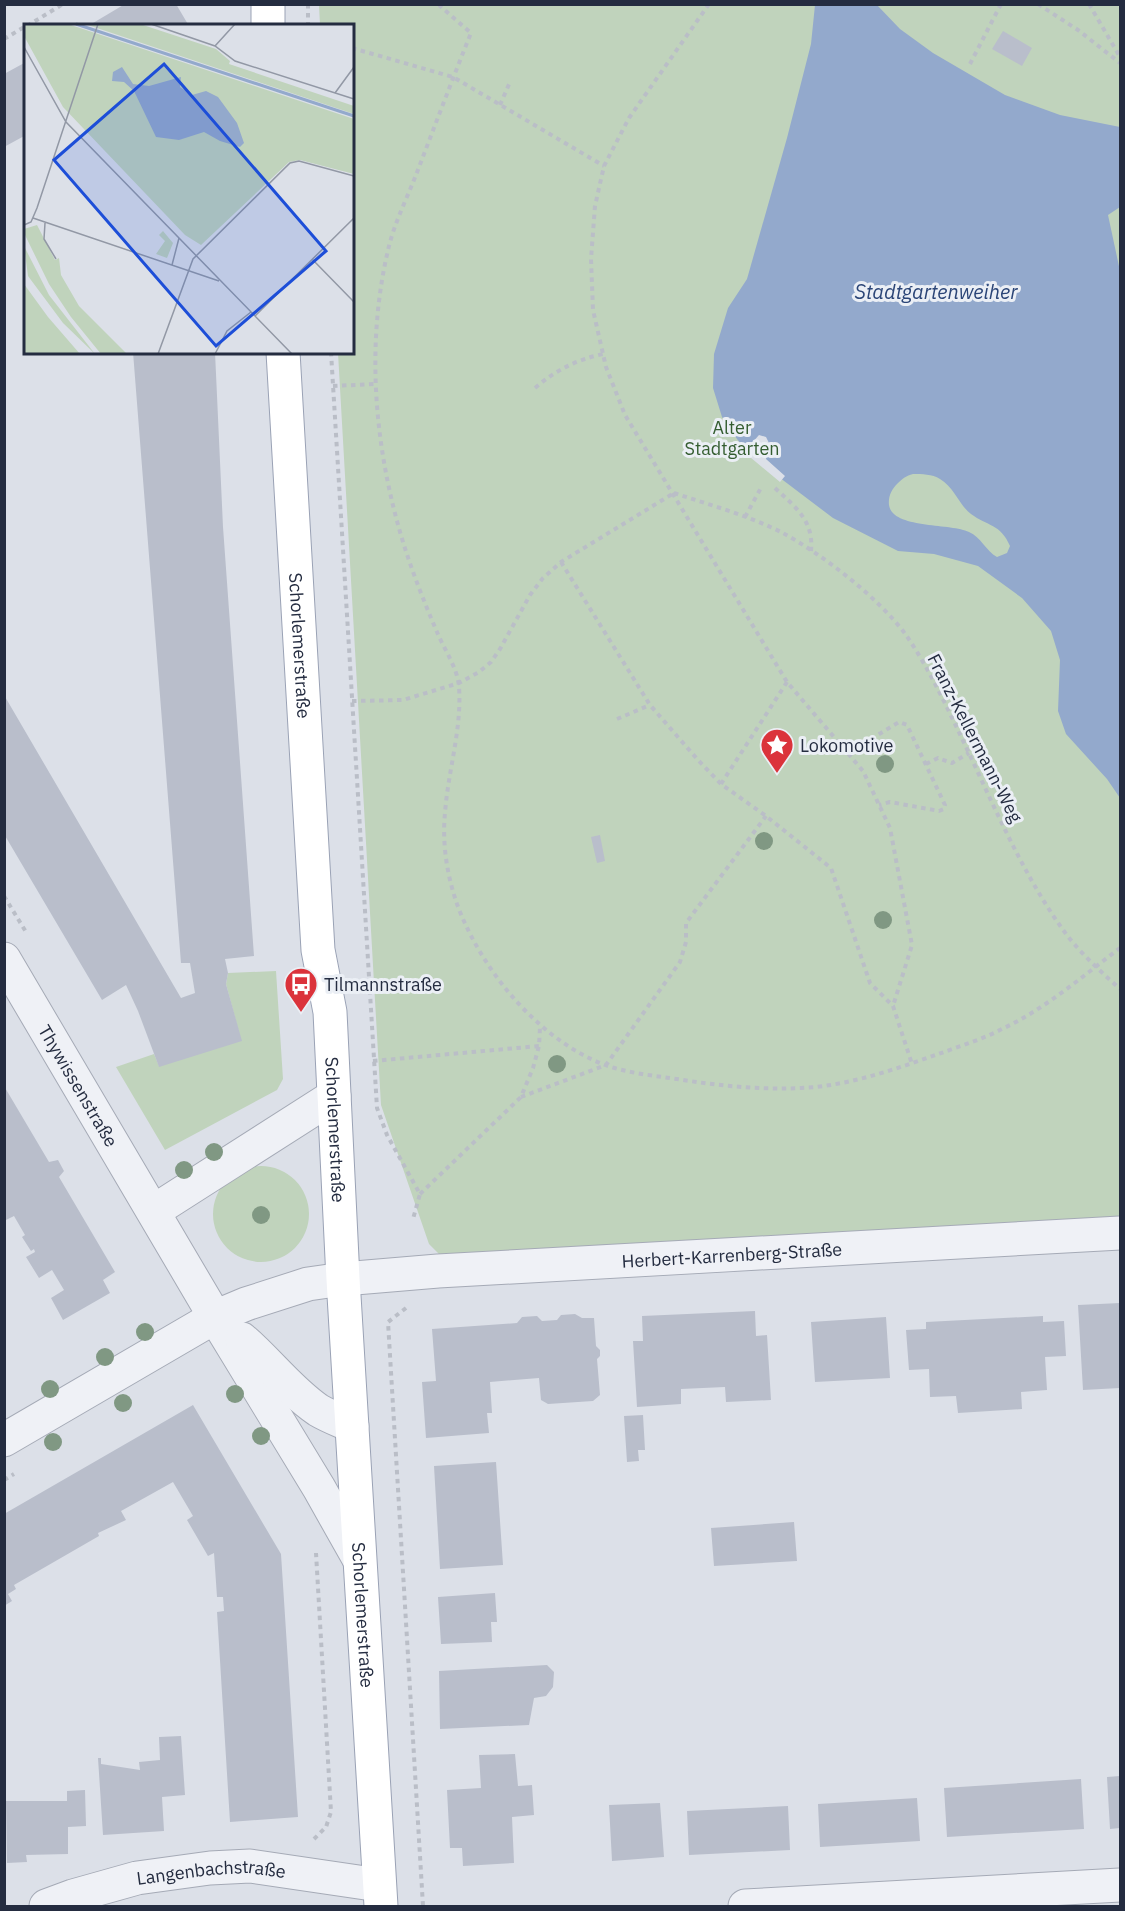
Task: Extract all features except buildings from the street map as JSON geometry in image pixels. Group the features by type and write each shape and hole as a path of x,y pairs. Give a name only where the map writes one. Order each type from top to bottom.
{"main road":[{"path":"268,4 268,24"},
{"name":"Schorlemerstraße","path":"283,354 318,950 330,1012 343,1279 380,1896"}],"street":[{"name":"Thywissenstraße","path":"4,959 359,1559"},
{"path":"154,1211 334,1096"},
{"name":"Herbert-Karrenberg-Straße","path":"215,1317 286,1290 343,1279 438,1271 1120,1233"},
{"path":"4,1440 215,1317 264,1357 288,1384 319,1410 352,1426"},
{"name":"Langenbachstraße","path":"46,1906 137,1878 210,1868 250,1866 380,1896"},
{"path":"745,1906 1005,1899 1120,1885"}],"path":[{"path":"29,24 63,4"},
{"path":"308,4 308,24"},
{"path":"440,4 471,33 390,243 376,317 375,384 382,456 397,523 426,606 459,683 456,737 445,811 444,842 448,873 456,902 469,932 495,974 540,1026 571,1047 606,1065 638,1073 717,1085 802,1088 857,1079 912,1064 1001,1030 1026,1016 1120,948"},
{"path":"709,4 629,118 604,166 595,206 591,259 593,310 603,354 625,415 787,682 863,771 890,828 912,945 893,1006"},
{"path":"970,64 1001,4"},
{"path":"1089,4 1120,57"},
{"path":"1042,5 1120,63"},
{"path":"4,39 24,27"},
{"path":"354,49 453,77 604,166"},
{"path":"500,105 510,82"},
{"path":"331,354 377,1108 387,1135 420,1194"},
{"path":"535,388 560,369 585,358 603,354"},
{"path":"333,386 375,384"},
{"path":"745,517 762,486"},
{"path":"775,488 807,521 812,537 811,550"},
{"path":"352,701 403,700 459,683 491,662 530,596 543,578 561,562 674,493"},
{"name":"Franz-Kellermann-Weg","path":"674,493 745,517 780,532 811,550 875,602 905,634 934,679 1030,879 1062,928 1095,967 1120,989"},
{"path":"561,562 650,705 698,760 721,783 831,868 870,982 893,1006 912,1064"},
{"path":"721,783 787,682"},
{"path":"617,719 650,705"},
{"path":"848,753 900,722 904,722 945,801 944,809 934,811 890,802 879,805"},
{"path":"926,764 938,758 952,763 969,753"},
{"path":"413,1219 420,1194 521,1097 606,1065 680,962 686,942 686,923 766,816"},
{"path":"521,1097 533,1068 540,1026"},
{"path":"373,1061 538,1046"},
{"path":"388,1322 423,1906"},
{"path":"316,1548 332,1812"}],"green space":[{"name":"Alter Stadtgarten","path":"319,5 1120,5 1120,1219 441,1256 429,1244 381,1105 338,354 354,354 354,24 320,24"},
{"path":"276,971 283,1079 277,1090 165,1150 116,1067 154,1054 159,1066 241,1040 226,984 228,973"},
{"path":"261,1166 279,1170 295,1180 305,1196 309,1214 305,1232 295,1248 279,1258 261,1262 243,1258 227,1248 217,1232 213,1214 217,1196 227,1180 243,1170"}],"water":[{"name":"Stadtgartenweiher","path":"815,5 877,5 900,29 933,53 1005,95 1060,115 1120,127 1120,207 1108,215 1120,271 1120,798 1107,779 1066,734 1058,711 1060,660 1051,631 1022,598 978,566 934,554 898,551 833,518 751,456 722,417 713,388 714,354 728,308 747,279 811,44","holes":["913,474 934,476 945,482 971,514 1002,533 1010,546 1007,553 997,557 977,537 961,529 911,522 893,513 889,505 892,490"]}],"pier":[{"path":"759,435 766,437 769,443 766,459 785,476 780,482 744,452"}],"place":[{"name":"Lokomotive","path":"777,774"},
{"name":"Tilmannstraße","path":"301,1013"}]}
